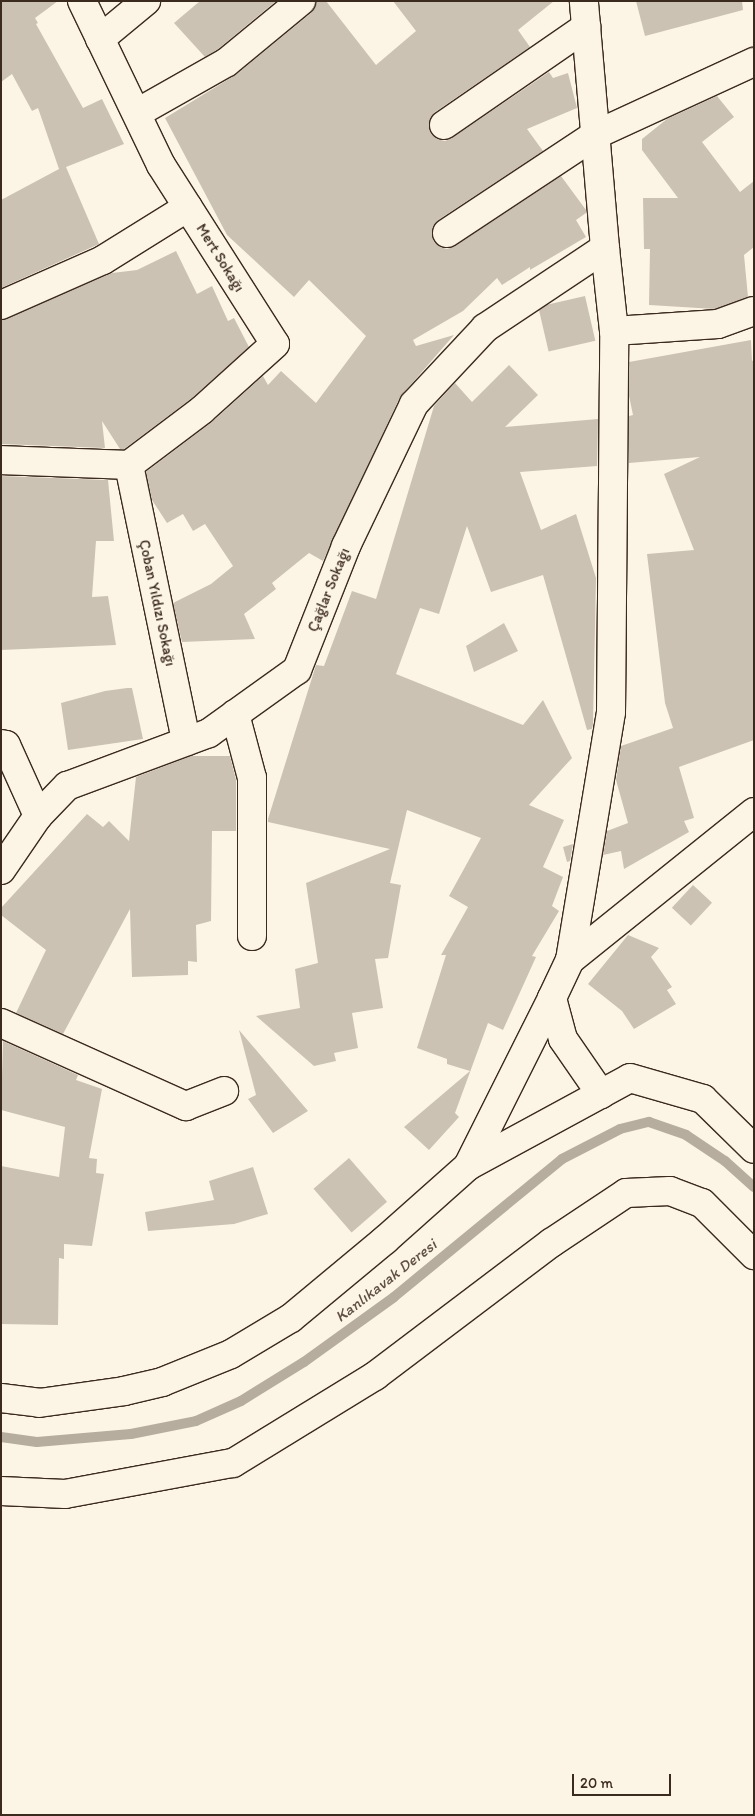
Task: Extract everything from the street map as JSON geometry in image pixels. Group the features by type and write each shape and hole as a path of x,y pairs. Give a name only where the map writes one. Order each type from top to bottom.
{"street":[{"name":"Mert Sokağı","path":"82,1 161,165 274,344 202,410 129,465"},
{"path":"100,39 146,1"},
{"path":"137,114 227,62 301,1"},
{"path":"444,125 585,14"},
{"path":"468,1166 570,960 611,712 614,331 585,14"},
{"path":"447,233 595,135 754,62"},
{"path":"1,305 102,260 188,207"},
{"name":"Çağlar Sokağı","path":"1,870 38,816 67,786 209,733 297,670 346,546 414,404 485,328 605,248"},
{"path":"614,331 718,324 754,311"},
{"path":"1,460 129,465"},
{"name":"Çoban Yıldızı Sokağı","path":"129,465 186,742"},
{"path":"235,714 252,778 252,936"},
{"path":"1,744 6,745 38,816"},
{"path":"570,960 754,812"},
{"path":"552,998 563,1039 601,1094"},
{"path":"1,1023 186,1106 224,1091"},
{"path":"1,1398 39,1403 124,1391 162,1382 231,1354 291,1318 385,1240 468,1166 630,1078 703,1099 754,1149"},
{"path":"1,1491 65,1494 233,1463 375,1376 551,1243 626,1193 670,1191 702,1202 754,1255"}],"building":[{"path":"1,1 58,1 35,18 38,23 36,24 83,108 102,99 124,144 66,167 99,244 1,288 1,200 59,169 38,108 32,111 12,74 1,82"},
{"path":"200,1 276,1 218,49 205,57 174,23"},
{"path":"316,1 326,1 376,65 416,31 393,1 554,1 518,30 530,47 435,112 430,119 429,127 431,134 437,139 445,141 452,138 549,72 553,78 568,73 577,108 527,129 543,151 438,220 433,226 432,234 434,242 440,247 447,249 455,246 561,176 586,210 586,213 576,220 586,237 530,270 530,267 502,285 497,278 463,311 413,340 416,346 454,335 400,397 323,561 309,553 272,583 276,589 244,614 255,639 182,642 173,603 211,584 233,566 205,524 193,531 183,514 167,523 152,500 146,472 212,422 263,376 268,385 281,371 316,403 366,336 309,280 294,297 227,235 165,118 237,74 311,13"},
{"path":"636,1 742,1 743,10 645,36"},
{"path":"717,96 734,117 702,142 740,192 754,181 754,247 744,255 748,297 715,309 649,305 650,249 644,249 643,198 678,198 642,150 642,139 667,119"},
{"path":"176,251 197,294 212,286 228,321 234,318 249,347 192,398 124,449 120,449 102,421 105,448 1,444 1,320 112,273 137,270"},
{"path":"585,296 595,341 549,352 538,307"},
{"path":"751,340 752,361 754,360 754,740 679,767 694,818 684,821 689,832 624,869 621,851 603,855 607,831 628,823 616,780 621,746 673,728 665,703 647,554 694,550 664,474 700,457 629,463 629,416 633,415 629,396 629,362"},
{"path":"509,365 538,395 505,427 598,419 597,466 520,472 541,530 576,514 596,578 593,724 592,729 587,730 543,575 491,592 467,526 439,614 420,608 396,674 523,725 543,700 572,758 529,805 564,820 543,867 563,877 552,906 559,911 532,956 536,957 503,1030 488,1023 455,1113 459,1117 429,1150 404,1127 470,1071 447,1064 447,1059 417,1048 446,955 441,955 468,907 449,896 481,838 407,810 390,883 401,885 388,958 375,959 383,1008 352,1013 358,1048 334,1053 336,1061 314,1066 256,1016 300,1008 295,969 318,963 306,883 390,849 268,822 268,819 316,665 324,666 352,591 376,599 434,406 455,383 472,402"},
{"path":"1,476 108,480 114,541 96,541 92,597 108,596 116,645 1,650"},
{"path":"504,623 518,651 474,672 466,646"},
{"path":"132,688 143,739 68,750 61,703 105,691"},
{"path":"191,756 230,756 236,780 236,831 212,831 211,921 196,925 197,962 188,961 188,975 132,977 130,909 63,1034 16,1013 46,950 1,915 1,908 87,814 103,827 109,821 129,841 136,777"},
{"path":"573,844 570,861 567,862 563,847"},
{"path":"693,885 712,903 691,925 672,908"},
{"path":"628,935 659,948 651,957 672,987 667,990 676,1004 634,1029 622,1011 588,984"},
{"path":"239,1030 308,1111 273,1133 248,1099 256,1095"},
{"path":"3,1041 78,1075 76,1080 102,1089 89,1158 97,1159 96,1173 104,1174 92,1246 64,1244 64,1259 59,1258 58,1325 1,1324 1,1166 59,1177 65,1127 1,1110"},
{"path":"349,1158 387,1202 352,1233 314,1189"},
{"path":"253,1167 268,1214 234,1224 148,1231 145,1212 214,1200 209,1181"}],"waterway":[{"name":"Kanlıkavak Deresi","path":"1,1437 37,1442 131,1434 196,1421 241,1401 304,1362 394,1297 562,1159 620,1129 649,1122 686,1135 725,1161 754,1187"}]}
